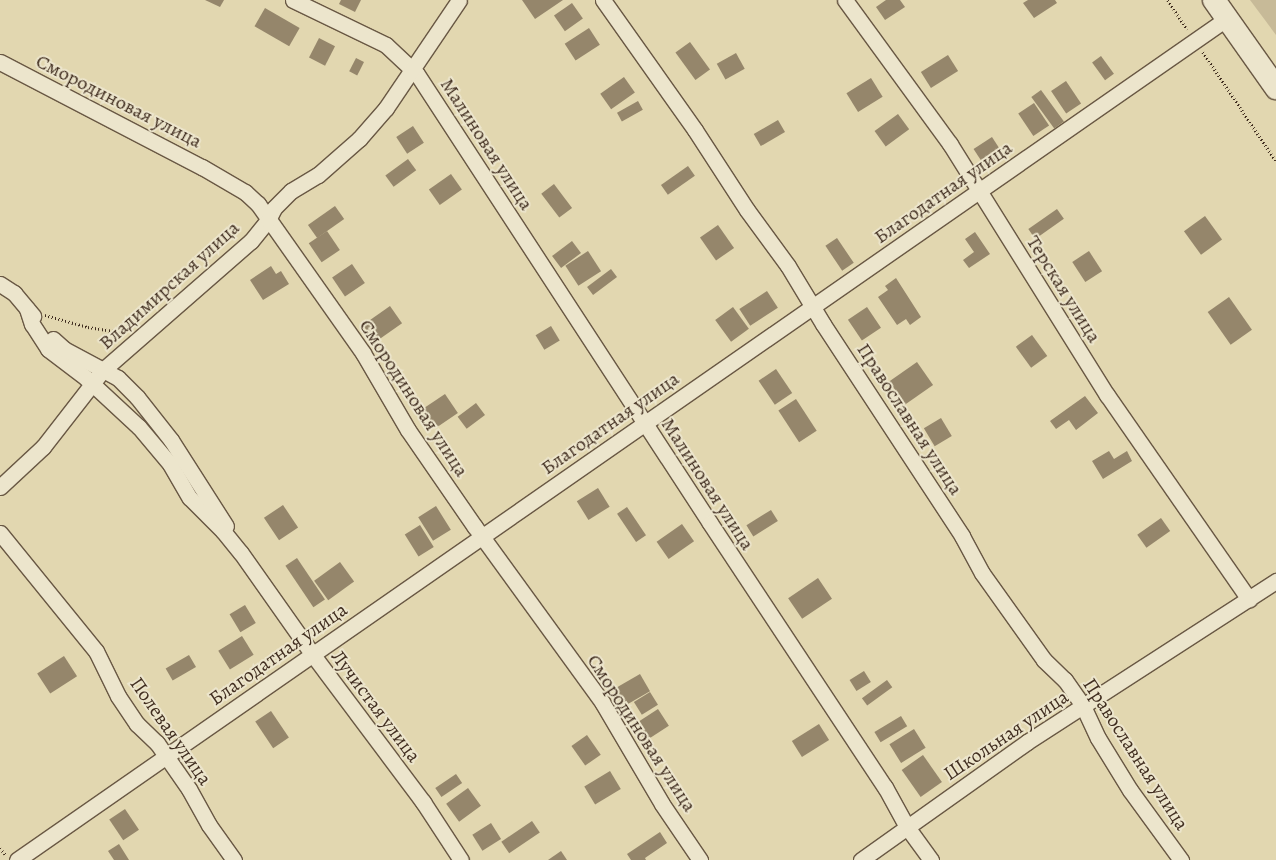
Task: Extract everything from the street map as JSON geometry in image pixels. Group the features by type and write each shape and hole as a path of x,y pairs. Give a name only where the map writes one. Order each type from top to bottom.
{"street":[{"name":"Малиновая улица","path":"293,0 386,45 411,69 456,134 885,787 907,827 931,860"},
{"name":"Владимирская улица","path":"0,487 43,448 103,370 219,271 251,241 268,220 274,208 291,191 318,175 359,139 386,108 459,0"},
{"name":"Православная улица","path":"603,0 695,130 747,210 788,266 812,307 962,536 982,573 1044,660 1065,680 1083,706 1098,738 1130,790 1181,860"},
{"name":"Терская улица","path":"844,0 950,144 1107,395 1248,599"},
{"path":"1214,0 1276,88"},
{"name":"Благодатная улица","path":"17,860 1226,19"},
{"name":"Смородиновая улица","path":"0,62 202,167 245,192 258,204 363,353 408,430 482,537 602,702 662,804 700,860"},
{"name":"Лучистая улица","path":"0,284 14,293 48,336 64,349 118,378 137,397 171,440 241,553 313,655 417,794 461,860"},
{"name":"Лучистая улица","path":"27,309 32,324 48,349 92,383 139,427 156,446 190,498 223,531 241,553"},
{"name":"Полевая улица","path":"0,533 96,651 118,696 137,724 157,743 234,860"},
{"name":"Школьная улица","path":"862,860 1027,742 1276,582"}],"path":[{"path":"1168,0 1276,161"},
{"path":"27,309 88,327 123,333 146,332"}],"shaded area":[{"path":"1250,0 1276,0 1276,35"}],"building":[{"path":"205,0 224,0 220,7"},
{"path":"341,0 361,0 355,12 339,4"},
{"path":"522,0 563,0 535,19"},
{"path":"886,0 900,0 905,7 885,20 876,7"},
{"path":"1028,0 1055,0 1057,3 1034,18 1023,3"},
{"path":"572,3 583,19 565,31 554,16"},
{"path":"265,8 300,28 289,46 254,26"},
{"path":"589,28 600,45 576,61 565,44"},
{"path":"319,38 335,46 325,66 309,58"},
{"path":"690,42 710,70 695,80 675,53"},
{"path":"736,53 745,69 725,79 717,64"},
{"path":"948,55 958,71 931,88 921,72"},
{"path":"1101,56 1114,74 1105,80 1092,62"},
{"path":"356,58 364,62 357,75 349,71"},
{"path":"624,77 635,93 611,109 600,94"},
{"path":"871,78 883,97 858,112 846,93"},
{"path":"1066,81 1081,103 1066,113 1051,91"},
{"path":"1041,90 1064,122 1054,129 1031,97"},
{"path":"638,101 643,110 622,121 617,113"},
{"path":"1034,103 1049,125 1033,136 1018,114"},
{"path":"898,114 909,129 886,146 875,131"},
{"path":"778,120 785,132 761,146 754,134"},
{"path":"413,126 424,143 407,154 396,137"},
{"path":"992,137 1005,157 987,169 974,149"},
{"path":"408,159 416,170 394,187 385,175"},
{"path":"688,166 695,176 668,195 661,185"},
{"path":"451,174 462,190 440,205 429,189"},
{"path":"554,184 572,208 559,218 541,194"},
{"path":"335,206 344,219 317,238 308,225"},
{"path":"1057,209 1064,219 1035,239 1028,229"},
{"path":"1205,216 1222,239 1201,255 1184,231"},
{"path":"718,225 734,248 716,261 700,238"},
{"path":"327,231 340,250 322,262 309,243"},
{"path":"975,232 990,254 969,268 963,260 974,252 965,239"},
{"path":"837,238 854,263 842,271 825,246"},
{"path":"572,241 581,253 561,268 552,256"},
{"path":"588,251 601,271 578,286 565,266"},
{"path":"1089,251 1102,271 1085,282 1072,262"},
{"path":"352,264 365,283 345,296 332,277"},
{"path":"271,266 276,274 281,271 289,284 263,300 250,280"},
{"path":"611,269 617,277 593,295 587,287"},
{"path":"896,278 921,317 910,325 906,319 897,325 878,297 888,290 885,286"},
{"path":"767,291 778,308 750,326 739,309"},
{"path":"1229,297 1252,330 1231,345 1208,312"},
{"path":"390,306 402,323 375,342 363,325"},
{"path":"733,307 749,329 731,342 715,320"},
{"path":"867,307 881,328 862,341 848,320"},
{"path":"551,326 560,341 544,350 536,335"},
{"path":"1032,335 1047,356 1031,368 1016,347"},
{"path":"917,362 933,385 905,404 889,382"},
{"path":"776,369 792,393 775,405 759,381"},
{"path":"445,394 458,413 435,428 423,409"},
{"path":"1085,396 1098,413 1076,430 1069,420 1056,429 1050,421"},
{"path":"796,399 817,431 799,442 778,410"},
{"path":"476,403 485,415 467,429 458,417"},
{"path":"941,418 952,436 935,446 924,428"},
{"path":"1109,451 1114,459 1127,451 1132,461 1103,479 1092,461"},
{"path":"598,488 610,507 588,520 577,501"},
{"path":"283,505 298,527 279,540 264,518"},
{"path":"436,506 451,530 433,541 418,517"},
{"path":"627,507 646,535 636,542 617,514"},
{"path":"771,510 778,521 753,536 746,525"},
{"path":"1161,518 1170,531 1146,548 1137,535"},
{"path":"682,524 694,541 669,559 657,542"},
{"path":"420,525 434,547 419,557 405,535"},
{"path":"297,558 325,599 313,607 285,566"},
{"path":"340,562 354,581 328,600 314,581"},
{"path":"818,578 832,599 802,619 788,598"},
{"path":"245,605 256,623 240,632 230,614"},
{"path":"242,636 254,655 230,669 218,651"},
{"path":"189,655 196,667 173,681 166,668"},
{"path":"64,656 77,676 50,694 37,673"},
{"path":"864,671 871,682 856,691 850,680"},
{"path":"640,674 650,691 623,707 613,690"},
{"path":"887,680 892,687 867,706 862,698"},
{"path":"650,692 658,705 642,715 634,702"},
{"path":"658,709 669,726 645,741 635,724"},
{"path":"271,711 289,738 273,748 255,722"},
{"path":"901,716 907,726 881,742 874,732"},
{"path":"819,724 829,740 802,757 792,741"},
{"path":"914,729 926,748 901,763 889,744"},
{"path":"587,735 601,755 585,766 571,746"},
{"path":"923,755 942,782 921,797 902,770"},
{"path":"610,771 621,789 595,804 584,786"},
{"path":"456,774 462,783 441,797 435,788"},
{"path":"468,788 481,806 459,822 446,804"},
{"path":"125,809 139,830 123,840 109,820"},
{"path":"532,821 540,833 509,853 501,842"},
{"path":"491,823 501,839 482,851 472,835"},
{"path":"660,832 667,843 645,858 646,860 631,860 627,854"},
{"path":"119,844 129,860 114,860 108,851"},
{"path":"561,851 567,860 548,860"}]}
